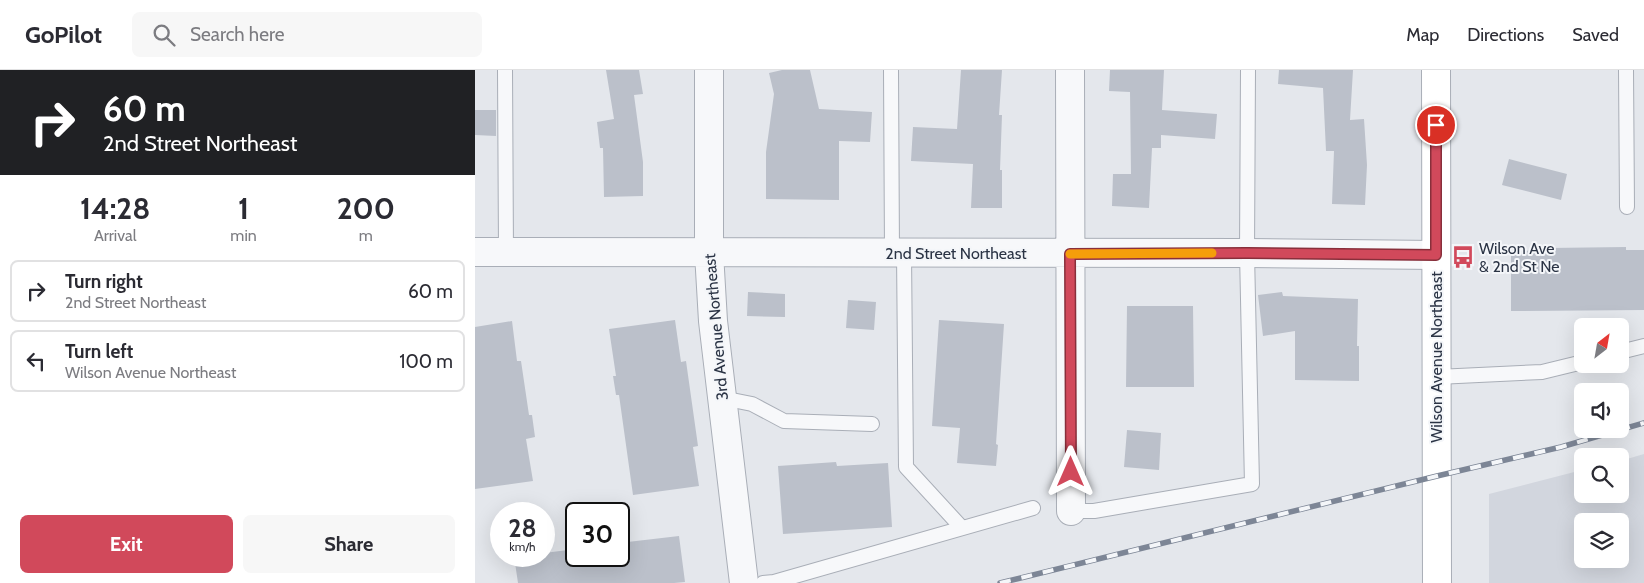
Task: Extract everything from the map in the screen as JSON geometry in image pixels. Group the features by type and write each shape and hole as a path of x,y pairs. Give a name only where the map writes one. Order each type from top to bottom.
{"street":[{"name":"3rd Avenue Northeast","path":"709,70 709,253 713,320 744,583"},
{"path":"1070,70 1071,511"},
{"name":"Wilson Avenue Northeast","path":"1436,70 1437,583"},
{"name":"2nd Street Northeast","path":"475,252 1436,255"}],"lane":[{"path":"505,70 507,252"},
{"path":"891,70 906,467 962,528"},
{"path":"1071,511 1094,511 1252,484 1247,253 1248,70"},
{"path":"1626,70 1627,207"},
{"path":"1629,350 1644,346"},
{"path":"1437,377 1543,372 1574,364"},
{"path":"722,398 752,404 784,421 872,424"},
{"path":"763,583 773,582 1033,508"}],"shaded area":[{"path":"1644,454 1644,583 1489,583 1489,494 1574,472 1574,503 1629,503 1629,458"}],"building":[{"path":"606,70 639,70 643,94 634,95 643,162 643,196 604,197 603,148 600,148 597,122 614,119"},
{"path":"782,70 810,70 819,109 872,112 870,142 839,141 839,200 766,199 766,152 774,94 769,73"},
{"path":"961,70 1002,70 999,115 1002,115 1000,170 1002,170 1002,208 971,208 973,164 911,161 913,127 957,129"},
{"path":"1110,70 1164,70 1162,110 1217,114 1215,139 1161,135 1161,148 1152,148 1149,208 1112,206 1113,174 1131,174 1130,92 1109,91"},
{"path":"1279,70 1353,70 1350,120 1364,119 1367,165 1365,205 1332,204 1334,151 1326,151 1323,88 1278,84"},
{"path":"475,110 496,110 496,136 475,135"},
{"path":"1509,159 1567,174 1561,200 1502,185"},
{"path":"1626,247 1626,250 1644,250 1644,310 1511,311 1511,251 1549,250 1549,248"},
{"path":"748,292 785,294 785,317 747,316"},
{"path":"1282,292 1283,296 1358,299 1357,346 1359,346 1359,381 1295,380 1295,331 1263,336 1258,295"},
{"path":"848,300 876,302 874,330 846,328"},
{"path":"1127,306 1193,306 1194,387 1126,387"},
{"path":"675,320 681,362 686,361 698,446 693,447 699,486 633,495 619,395 616,395 613,376 616,376 609,329"},
{"path":"939,320 1004,324 996,466 957,463 960,428 932,426"},
{"path":"512,321 517,361 521,361 529,415 532,415 535,437 526,439 533,481 475,489 475,327"},
{"path":"1127,430 1161,433 1159,470 1124,467"},
{"path":"836,462 837,466 888,463 892,527 783,534 778,466"},
{"path":"679,536 685,582 518,583 516,567 555,567 555,552 565,550 565,567 630,567 630,542"}],"railway":[{"path":"1000,583 1561,447 1644,423"}],"slow traffic":[{"path":"1070,254 1212,253"}],"place":[{"name":"Wilson Ave & 2nd St Ne","path":"1463,257"}],"route":[{"path":"1071,472 1070,254 1436,255 1436,125"}]}
